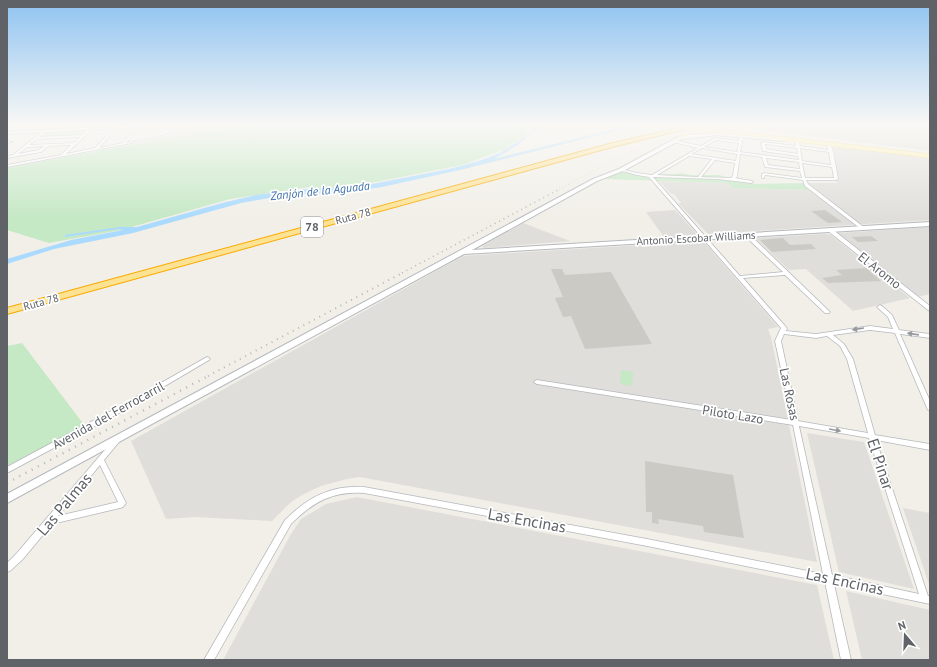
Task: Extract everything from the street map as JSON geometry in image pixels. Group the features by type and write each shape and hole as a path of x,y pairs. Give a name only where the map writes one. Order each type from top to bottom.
{"highway":[{"name":"Ruta 78","path":"7,306 555,156"},
{"name":"Ruta 78","path":"7,311 571,156"}],"main road":[{"path":"7,499 598,178 621,170 646,156"},
{"name":"Antonio Escobar Williams","path":"462,252 930,224"}],"street":[{"path":"7,166 61,156"},
{"path":"651,177 686,156"},
{"path":"695,156 738,162"},
{"path":"733,178 735,177 739,156"},
{"path":"757,156 834,166"},
{"path":"800,156 803,179 811,190 863,228"},
{"path":"763,177 764,174 803,179 836,179 832,156"},
{"path":"764,157 765,165 802,170"},
{"path":"699,177 714,159"},
{"path":"621,170 651,177 733,178 751,182"},
{"path":"651,177 782,325 784,328 783,332 807,336 866,328 930,336"},
{"name":"El Aromo","path":"830,230 930,309"},
{"path":"748,235 826,312"},
{"path":"740,277 787,273"},
{"path":"880,307 889,315 897,331 930,408"},
{"name":"Las Rosas","path":"783,332 778,341 797,423 846,660"},
{"name":"El Pinar","path":"828,334 842,345 849,356 872,437 927,600"},
{"name":"Avenida del Ferrocarril","path":"7,470 117,411 207,359"},
{"name":"Piloto Lazo","path":"537,382 797,423 930,447"},
{"name":"Las Palmas","path":"7,568 20,556 50,521 118,438"},
{"path":"50,521 120,505 122,503 101,460"},
{"name":"Las Encinas","path":"209,660 288,522 307,504 323,496 343,490 364,490 829,578 927,600"}],"shaded area":[{"path":"835,156 915,156 930,158 930,220 708,234 678,203 681,203 674,194 671,194 659,181 728,183 733,188 808,190 803,183 838,183 835,181 839,179"},
{"path":"675,210 696,233 694,235 664,237 646,212"},
{"path":"523,223 570,241 484,248 482,246"},
{"path":"930,227 930,294 918,297 838,234 839,233"},
{"path":"831,235 910,298 853,311 806,269 789,270 755,238"},
{"path":"702,241 778,327 768,329 771,337 817,562 360,477 321,486 304,494 291,502 272,521 195,517 166,519 131,441 463,256 640,245 644,247 651,246 651,244"},
{"path":"807,433 864,442 914,589 839,572"},
{"path":"357,497 817,585 834,660 223,660 291,534 301,519 326,504"},
{"path":"903,508 930,513 930,587"},
{"path":"846,591 930,610 930,660 862,660"}],"green space":[{"path":"71,156 486,156 462,165 360,185 316,188 310,187 230,199 121,230 49,243 7,230 7,168"},
{"path":"627,170 640,174 680,173 692,175 719,175 755,184 803,183 809,190 733,188 727,183 603,179"},
{"path":"22,343 85,426 7,466 7,346"},
{"path":"621,370 633,372 632,386 620,384"}],"water":[{"name":"Zanjón de la Aguada","path":"492,156 499,156 494,159 505,156 515,156 382,187 355,191 280,196 241,203 133,233 54,249 7,264 7,259 71,240 123,230 118,229 65,237 65,235 120,227 137,227 256,195 294,190 367,185 449,169"}],"building":[{"path":"825,210 842,222 828,223 811,211"},
{"path":"871,236 878,241 858,242 852,237"},
{"path":"783,238 790,245 811,244 816,249 772,252 760,240"},
{"path":"866,268 881,281 828,283 822,278 842,275 836,270"},
{"path":"551,269 562,269 565,275 611,272 652,344 585,349 571,316 563,317 555,298 563,297"},
{"path":"645,461 733,475 744,538 704,532 703,526 658,519 659,524 652,523 652,512 646,512"}],"railway":[{"path":"556,191 622,156"},
{"path":"402,273 558,190"},
{"path":"208,376 404,272"},
{"path":"7,483 210,375"}]}
